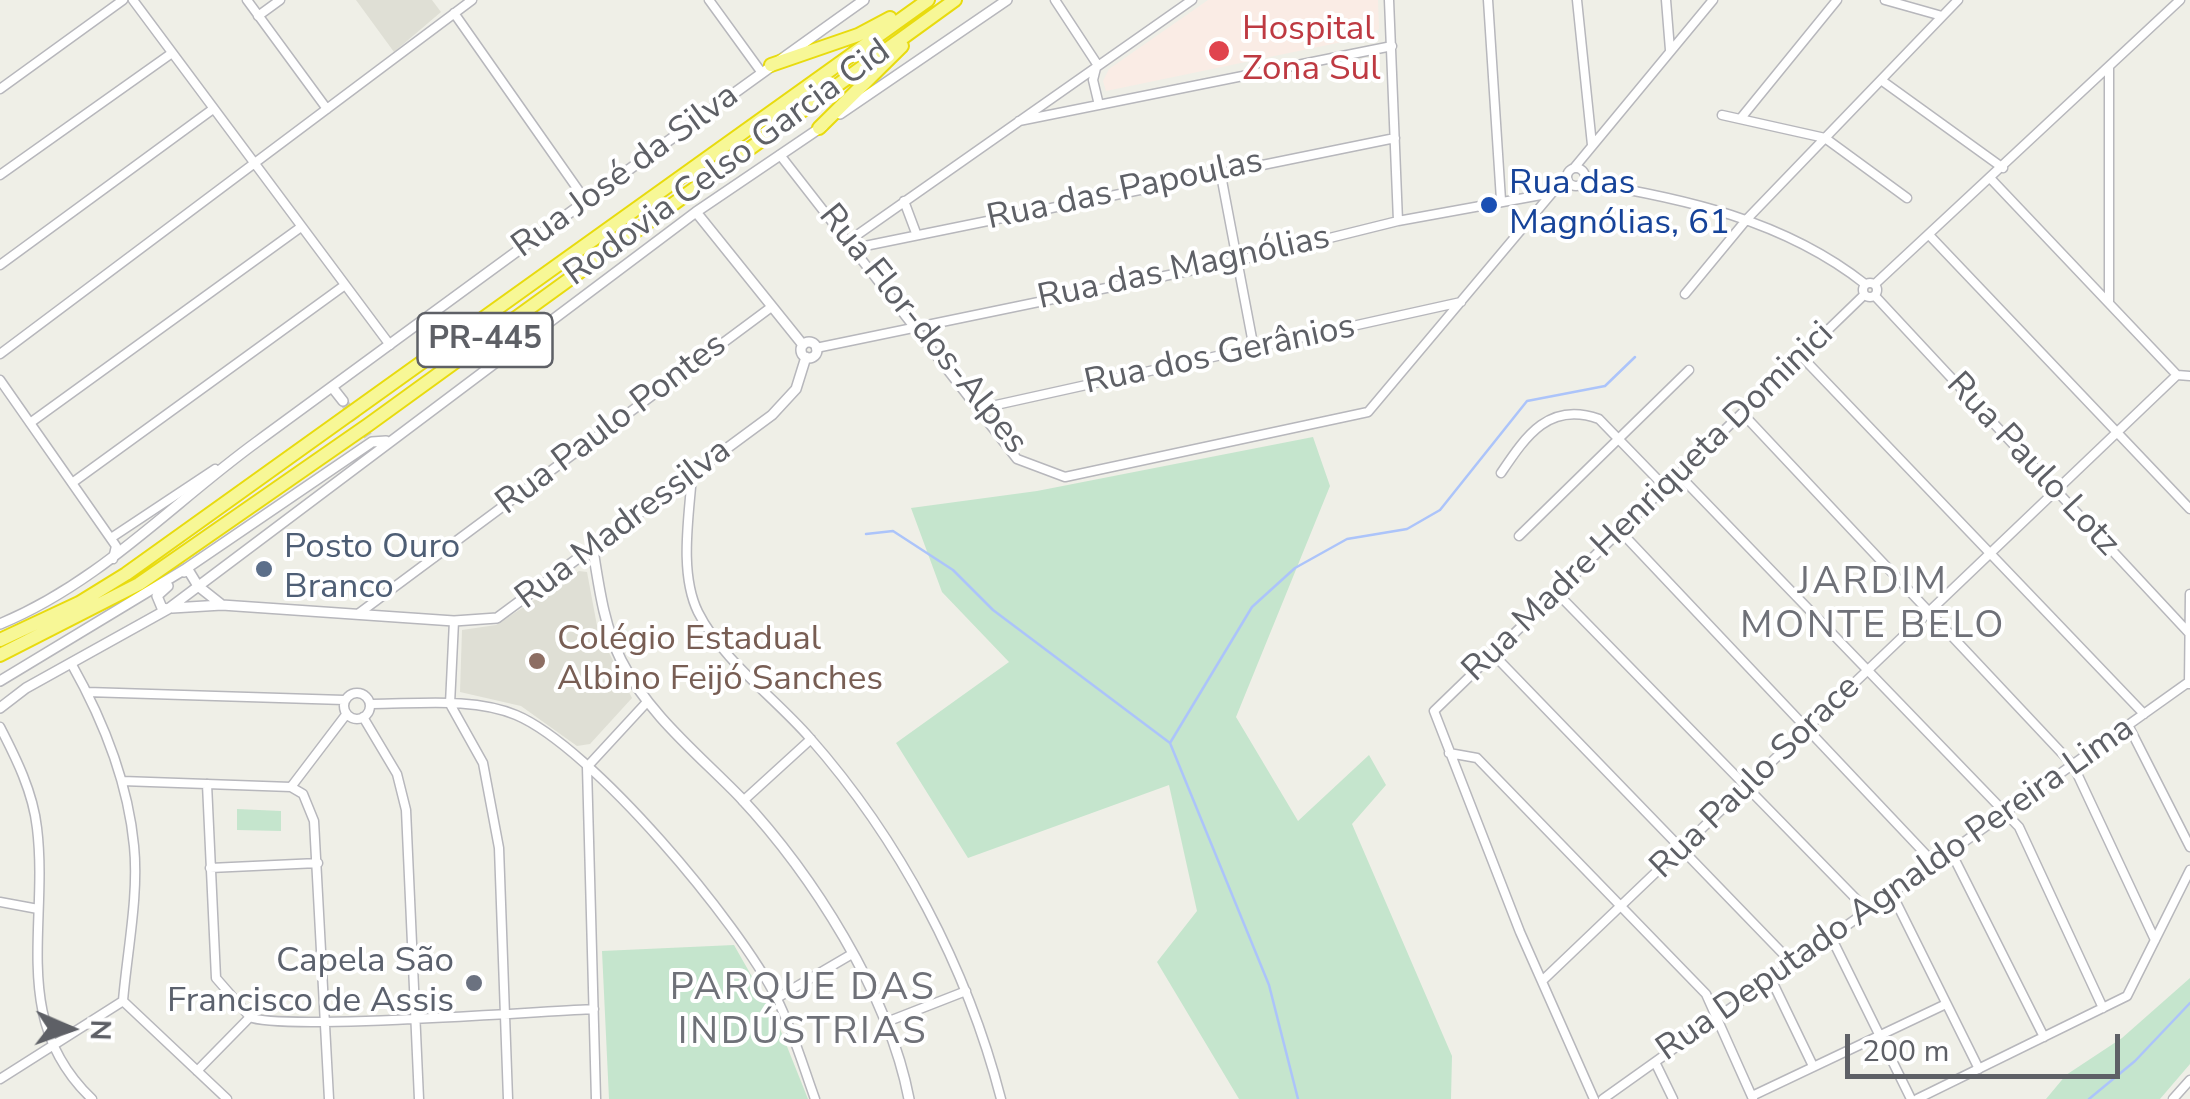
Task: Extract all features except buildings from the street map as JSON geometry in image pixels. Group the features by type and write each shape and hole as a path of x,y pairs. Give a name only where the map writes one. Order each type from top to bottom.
{"highway":[{"path":"767,69 858,35 917,0"},
{"name":"Rodovia Celso Garcia Cid","path":"0,640 79,603 126,574 928,0"},
{"path":"819,128 898,50 957,0"},
{"name":"Rodovia Celso Garcia Cid","path":"0,655 139,584 368,426 957,0"}],"street":[{"path":"0,89 124,0"},
{"path":"133,0 390,345"},
{"path":"247,0 327,110"},
{"path":"258,16 280,0"},
{"path":"0,354 472,0"},
{"path":"710,0 767,69"},
{"name":"Rua José da Silva","path":"0,624 29,612 113,561 243,452 864,0"},
{"path":"2,680 187,568 372,443 389,441 696,212 1007,0"},
{"path":"1055,0 1096,64 1094,80 1099,106"},
{"path":"852,244 1013,122 1192,0"},
{"path":"1389,0 1398,222"},
{"path":"1488,0 1501,200"},
{"path":"1576,0 1592,146"},
{"path":"1666,0 1670,51"},
{"path":"1714,0 1567,173 1568,182 1643,192 1747,219 1828,255 1870,284 1874,296 1864,295 1870,284 1930,237 2180,0"},
{"path":"1742,118 1838,0"},
{"path":"1885,0 1942,16"},
{"path":"1685,294 1747,219 1958,0"},
{"path":"454,13 586,201"},
{"path":"1013,122 1392,46"},
{"path":"0,175 172,53"},
{"path":"2109,67 2109,303"},
{"path":"1881,80 2003,168"},
{"path":"0,265 214,109"},
{"path":"1722,115 1826,138 1907,198"},
{"name":"Rua das Papoulas","path":"852,244 1395,138"},
{"name":"Rua Flor-dos-Alpes","path":"780,155 1016,459 1065,476 1368,412 1552,192 1568,182"},
{"path":"1574,168 1582,170 1583,182"},
{"path":"1220,170 1254,349"},
{"path":"1991,179 2177,375 2190,376"},
{"name":"Rua das Magnólias","path":"816,348 1552,192"},
{"path":"904,201 916,234"},
{"path":"696,212 803,345 806,357 815,355 816,348 811,342 803,345"},
{"path":"30,423 301,227"},
{"path":"1930,237 2190,509"},
{"path":"72,482 345,285"},
{"name":"Rua Madre Henriqueta Dominici","path":"1449,753 1434,711 1864,295"},
{"name":"Rua Paulo Lotz","path":"1874,296 2190,633"},
{"name":"Rua dos Gerânios","path":"978,408 1461,302"},
{"name":"Rua Paulo Pontes","path":"358,614 770,308"},
{"name":"Rua Madressilva","path":"168,608 222,605 480,622 503,616 772,415 796,388 806,357"},
{"path":"1803,358 2144,714"},
{"path":"1519,536 1621,441 1688,370"},
{"name":"Rua Paulo Sorace","path":"1542,981 2177,375"},
{"path":"0,380 116,546 113,561"},
{"path":"332,387 343,401"},
{"path":"1501,473 1532,428 1550,417 1585,414 1599,419 1666,488"},
{"path":"1743,414 2073,765 2155,940"},
{"path":"0,708 168,608 372,443"},
{"path":"111,538 243,452"},
{"path":"692,475 688,572 697,610 722,646 810,739 858,800 932,916 966,991 1001,1099"},
{"path":"1679,475 2019,827 2104,1008"},
{"path":"1620,531 1933,862"},
{"path":"594,550 615,646 646,702 743,801 796,863 852,954 884,1023 909,1099"},
{"path":"187,568 198,586 222,605"},
{"path":"168,608 162,608 157,596 187,568"},
{"path":"1556,592 1866,909"},
{"path":"2190,594 2190,683"},
{"path":"454,621 450,704 478,752 493,808 502,880 508,1099"},
{"path":"1492,653 1790,962"},
{"path":"70,663 87,692 122,782 135,849 123,1002"},
{"name":"Rua Deputado Agnaldo Pereira Lima","path":"1603,1099 1790,962 2190,683"},
{"path":"87,692 344,700 363,696 372,704 450,704 513,714 556,738 705,893 777,998 816,1099"},
{"path":"290,787 345,716 344,700"},
{"path":"596,1099 588,767 646,702"},
{"path":"345,716 370,714 372,704"},
{"path":"362,717 382,743 404,794 419,1099"},
{"path":"2128,725 2190,846"},
{"path":"0,726 20,764 37,825 35,960 39,1005 54,1048 92,1099"},
{"path":"743,801 810,739"},
{"path":"1449,753 1477,758 1619,909 1706,994 1753,1097 1946,1004"},
{"path":"1449,753 1594,1099"},
{"path":"122,782 290,787 310,806 318,864 328,1099"},
{"path":"207,784 216,978 250,1016 260,1021 325,1020 594,1009"},
{"path":"1950,850 2044,1037"},
{"path":"210,868 318,864"},
{"path":"1830,935 1914,1099 2128,996 2190,870"},
{"path":"1891,892 1978,1069"},
{"path":"0,902 38,908"},
{"path":"777,998 852,954"},
{"path":"1770,977 1813,1066"},
{"path":"884,1023 966,991"},
{"path":"0,1079 123,1002"},
{"path":"123,1002 227,1099"},
{"path":"197,1071 250,1016"},
{"path":"1655,1062 1673,1099"},
{"path":"2173,1099 2190,1080"}],"shaded area":[{"path":"356,0 432,0 441,12 394,52"},
{"name":"Hospital Zona Sul","path":"1208,0 1378,0 1379,29 1366,37 1106,91 1103,81 1109,69"},
{"name":"Colégio Estadual Albino Feijó Sanches","path":"579,571 587,572 598,631 632,698 590,744 577,746 521,706 460,692 462,630 496,625"}],"green space":[{"path":"1313,437 1330,486 1236,717 1298,821 1369,755 1386,785 1352,824 1452,1056 1451,1099 1239,1099 1157,962 1197,911 1169,785 968,858 896,743 1009,662 942,592 911,508 1037,491"},
{"path":"237,809 281,811 281,831 237,830"},
{"path":"734,945 776,1019 808,1099 609,1099 602,951"},
{"path":"2190,978 2190,1064 2160,1099 2046,1099 2066,1075 2122,1038"}],"waterway":[{"path":"1298,1099 1269,985 1170,743 1252,607 1295,568 1347,539 1407,529 1440,510 1527,401 1605,386 1635,357"},
{"path":"866,534 893,531 953,570 993,610 1170,743"},
{"path":"2089,1099 2135,1061 2190,1003"}],"tunnel":[{"path":"343,401 368,436"}],"place":[{"name":"Hospital Zona Sul","path":"1219,51"},
{"name":"Rua das Magnólias, 61","path":"1489,205"},
{"name":"Posto Ouro Branco","path":"264,569"},
{"name":"Colégio Estadual Albino Feijó Sanches","path":"537,661"},
{"name":"Capela São Francisco de Assis","path":"474,983"}],"district":[{"name":"JARDIM MONTE BELO","path":"1873,606"},
{"name":"PARQUE DAS INDÚSTRIAS","path":"803,1012"}]}
